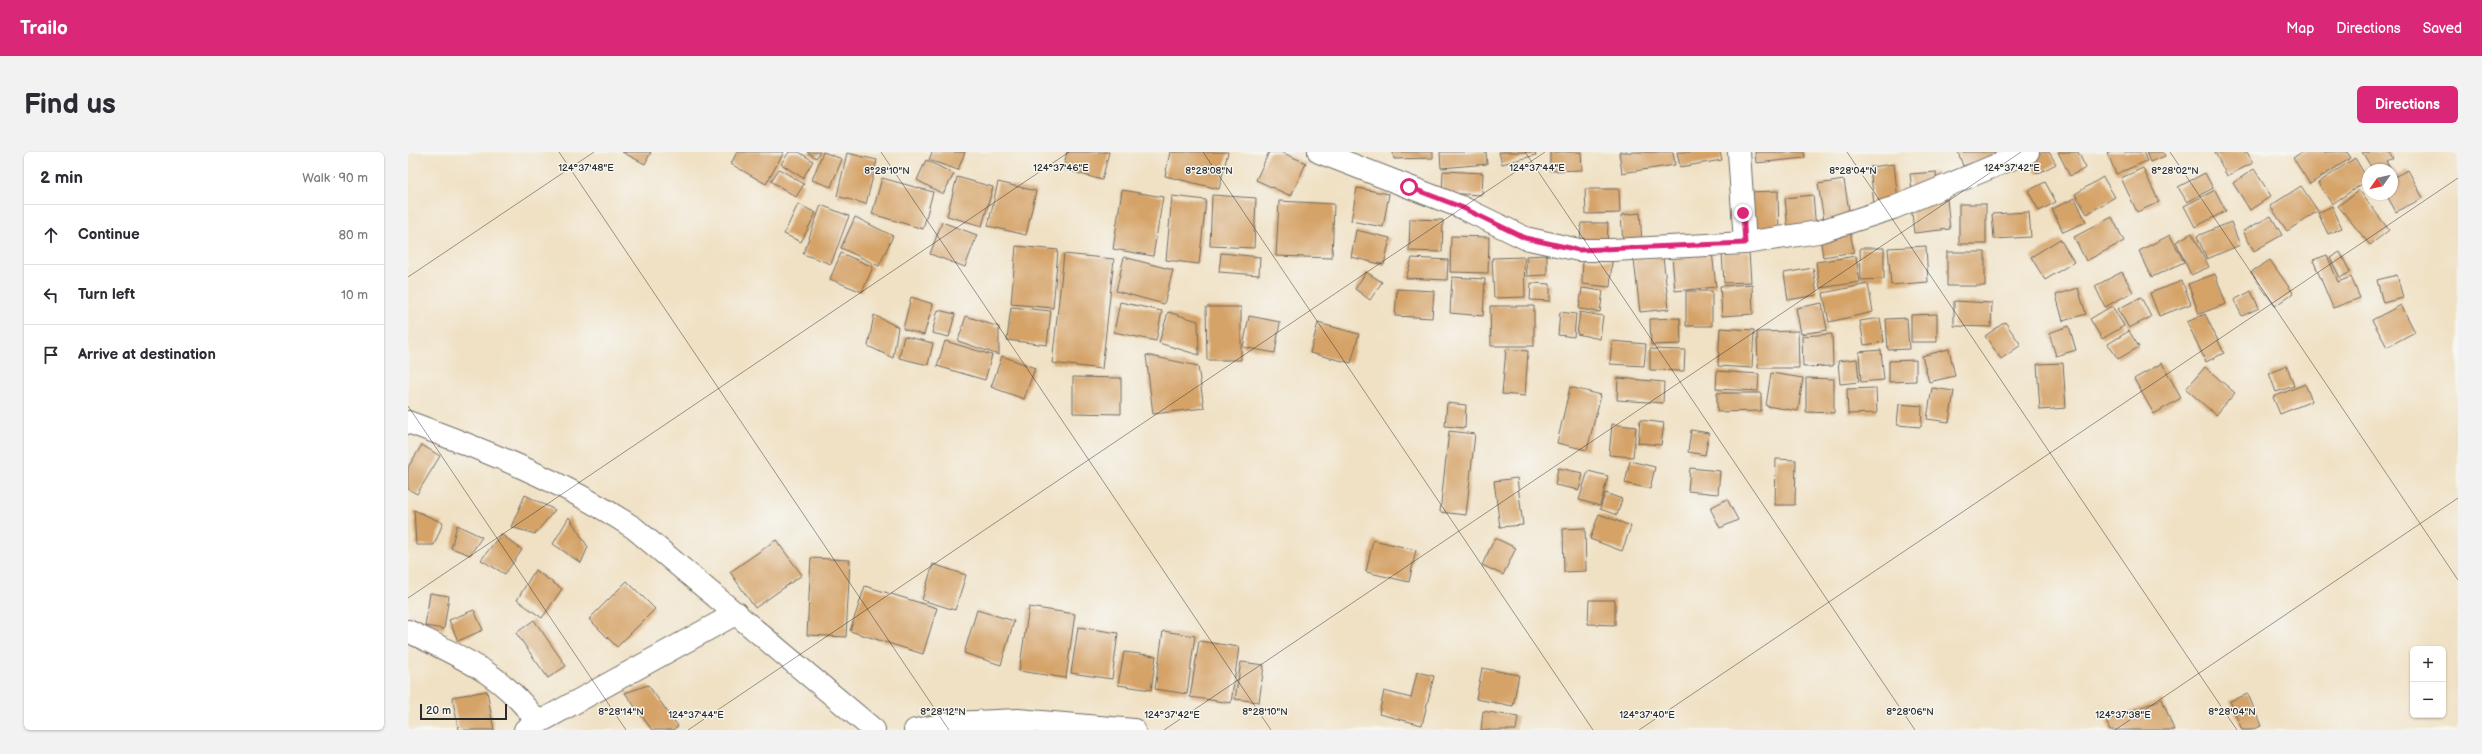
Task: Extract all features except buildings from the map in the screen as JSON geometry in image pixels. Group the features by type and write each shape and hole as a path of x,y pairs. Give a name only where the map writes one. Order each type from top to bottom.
{"street":[{"path":"1319,152 1369,162 1525,238 1579,250 1745,243 1818,232 1893,208 2028,152"},
{"path":"1739,152 1745,243"},
{"path":"408,422 482,449 595,502 634,528 737,613 874,730"},
{"path":"408,631 493,675 524,703 532,726 737,613"},
{"path":"915,730 953,723 1018,720 1134,730"}],"route":[{"path":"1409,187 1461,207 1525,238 1579,250 1612,250 1745,243 1743,213"}]}
